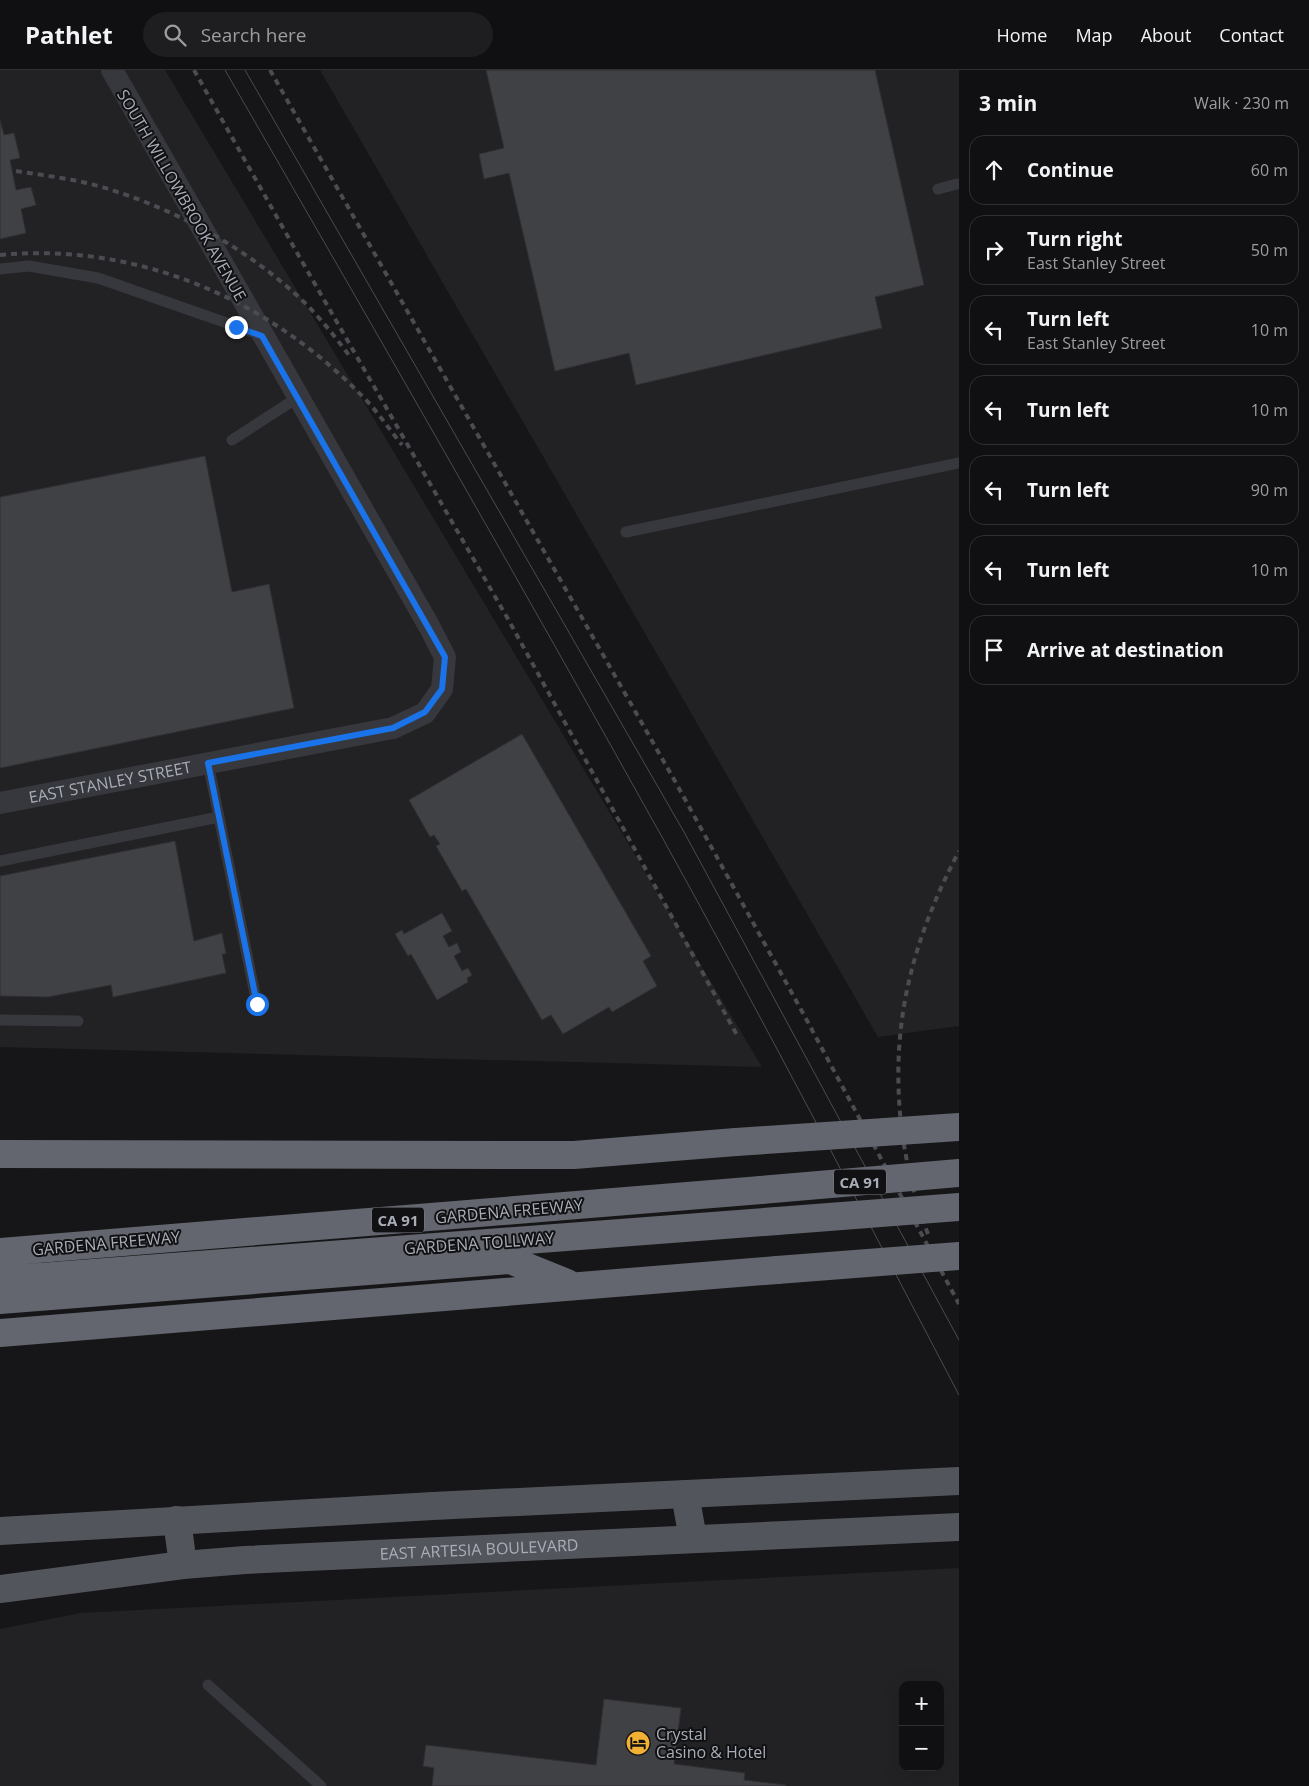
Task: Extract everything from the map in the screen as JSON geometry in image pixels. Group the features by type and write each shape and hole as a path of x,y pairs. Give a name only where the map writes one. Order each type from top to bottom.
{"highway":[{"path":"0,1154 574,1155 959,1127"},
{"name":"GARDENA FREEWAY","path":"0,1252 959,1173"},
{"name":"GARDENA TOLLWAY","path":"0,1280 959,1207"},
{"path":"0,1333 959,1256"},
{"name":"GARDENA TOLLWAY","path":"0,1300 510,1260 574,1286"}],"main road":[{"path":"0,1531 177,1520 959,1481"},
{"path":"685,1494 693,1539"},
{"path":"177,1520 183,1565"},
{"name":"EAST ARTESIA BOULEVARD","path":"0,1589 183,1565 274,1559 953,1527"}],"street":[{"name":"SOUTH WILLOWBROOK AVENUE","path":"112,70 445,657 442,689"},
{"name":"EAST STANLEY STREET","path":"0,803 393,728 425,712 442,689"}],"lane":[{"path":"938,189 958,187"},
{"path":"0,270 29,266 98,278 262,336"},
{"path":"232,440 297,398"},
{"path":"626,532 959,463"},
{"path":"208,763 257,1004"},
{"path":"0,862 219,817"},
{"path":"0,1020 78,1021"},
{"path":"208,1685 321,1786"}],"shaded area":[{"path":"0,70 165,70 762,1067 0,1047"},
{"path":"320,70 959,70 959,1026 878,1037"},
{"path":"959,1568 959,1786 0,1786 0,1629 81,1613"}],"building":[{"path":"486,70 875,70 924,285 875,297 882,328 636,385 629,353 555,371 509,173 484,179 479,154 504,148"},
{"path":"0,120 4,135 14,133 20,158 10,160 16,190 31,187 36,205 21,209 26,233 0,239"},
{"path":"205,456 232,592 269,584 294,708 0,768 0,497"},
{"path":"522,734 651,956 643,961 657,986 612,1012 609,1007 563,1034 551,1015 542,1020 466,889 462,891 436,846 440,844 434,835 430,837 409,800"},
{"path":"175,841 194,941 222,933 226,954 222,954 226,973 113,997 111,985 48,997 0,996 0,876"},
{"path":"442,913 452,931 443,936 449,947 457,943 461,952 454,956 462,971 468,968 472,975 467,978 468,982 437,1000 411,954 408,956 395,934 402,930 404,934"},
{"name":"Crystal Casino & Hotel","path":"604,1699 681,1708 674,1764 745,1773 744,1780 786,1786 432,1786 434,1768 423,1766 426,1745 596,1765"}],"tram line":[{"path":"225,70 500,549 662,837 775,1045 959,1395"},
{"path":"245,70 684,832 959,1340"}],"railway":[{"path":"194,70 508,619 738,1037"},
{"path":"270,70 676,783 804,1015 959,1304"},
{"path":"16,171 82,182 120,193 178,216 205,230 258,264 305,303 351,358"},
{"path":"0,255 51,253 101,258 150,268 198,284 243,306 286,332 327,363 369,403 402,445"},
{"path":"928,1234 915,1196 904,1145 899,1094 899,1057 902,1022 916,953 942,885 959,851"}],"place":[{"name":"Crystal Casino & Hotel","path":"638,1743"}],"route":[{"path":"236,327 262,336 445,657 442,689 425,712 393,728 208,763 257,1004"}]}
